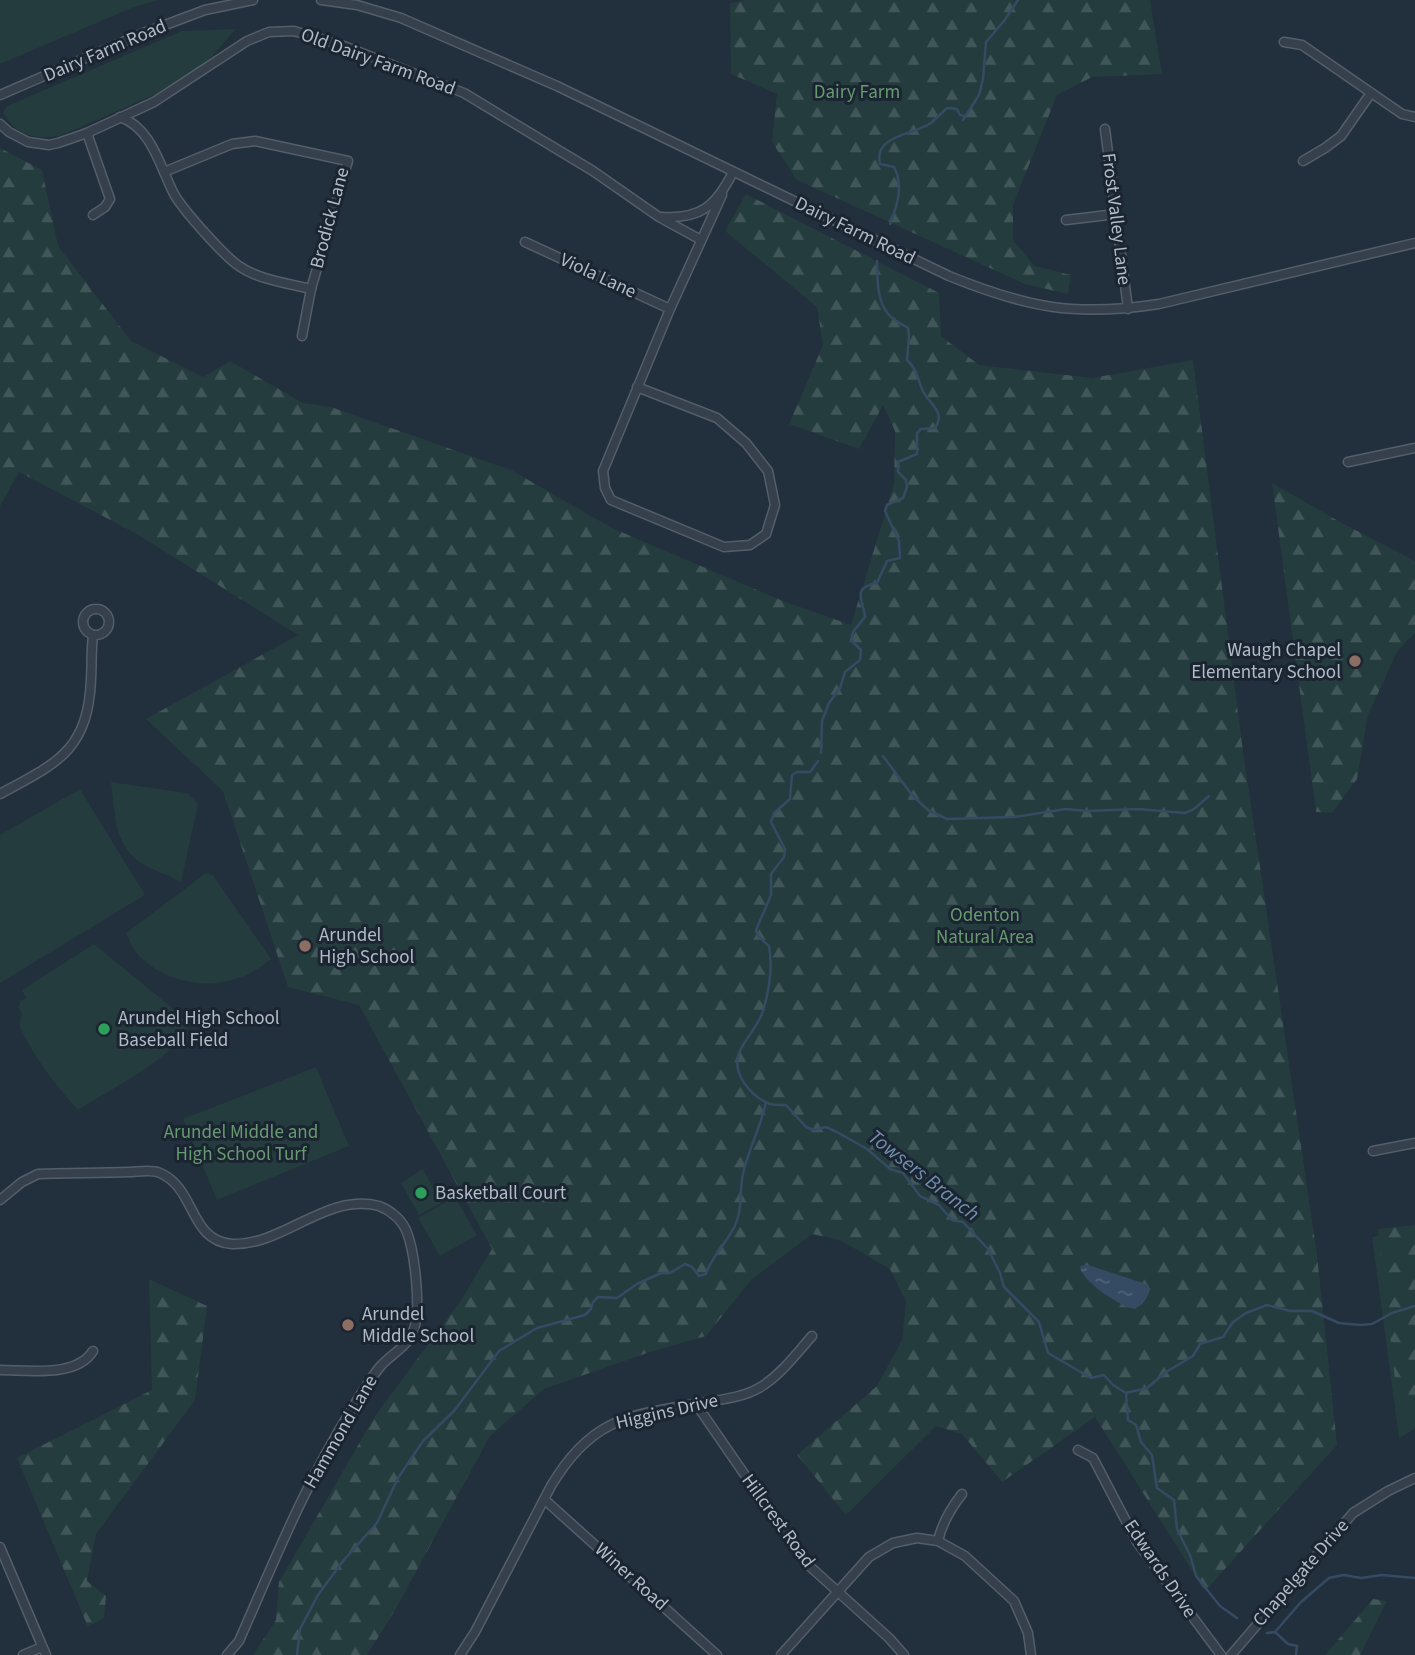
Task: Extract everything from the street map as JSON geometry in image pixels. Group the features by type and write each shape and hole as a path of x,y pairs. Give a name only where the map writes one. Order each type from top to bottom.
{"street":[{"name":"Dairy Farm Road","path":"0,95 141,34 205,10 253,0"},
{"name":"Dairy Farm Road","path":"321,0 358,5 401,18 557,86 949,276 1002,296 1052,309 1090,311 1159,304 1415,243"},
{"name":"Old Dairy Farm Road","path":"0,124 19,139 36,144 58,143 154,103 247,41 269,32 294,31 344,46 464,93 593,171 659,217 701,240"},
{"path":"1284,42 1302,45 1402,114 1415,117"},
{"path":"1303,160 1341,135 1371,93"},
{"path":"120,117 138,127 145,135 175,197 237,266 258,276 310,289"},
{"name":"Frost Valley Lane","path":"1105,129 1128,309"},
{"path":"87,133 110,199 106,207 93,215"},
{"name":"Brodick Lane","path":"164,172 232,144 255,141 348,161 310,289 302,336"},
{"path":"637,387 718,418 746,443 768,471 775,505 765,534 750,545 724,547 611,500 605,488 603,471 637,387 670,309 733,172"},
{"path":"659,217 691,216 708,208 722,195"},
{"path":"1066,220 1116,214"},
{"name":"Viola Lane","path":"525,243 670,309"},
{"path":"1348,462 1415,447"},
{"path":"0,794 50,767 68,751 78,737 88,711 93,636"},
{"path":"1373,1151 1415,1143"},
{"name":"Hammond Lane","path":"0,1200 22,1182 38,1174 157,1172 176,1182 184,1192 202,1229 215,1238 232,1244 272,1234 334,1209 361,1203 382,1207 399,1218 407,1232 418,1302 413,1334 404,1346 380,1366 323,1457 239,1641 227,1655"},
{"name":"Higgins Drive","path":"460,1655 475,1632 563,1466 584,1441 602,1428 625,1418 738,1397 757,1390 771,1380 812,1336"},
{"path":"0,1370 70,1367 89,1357 93,1351"},
{"name":"Hillcrest Road","path":"696,1404 805,1562 889,1638 904,1655"},
{"name":"Edwards Drive","path":"1078,1450 1093,1458 1137,1542 1221,1655"},
{"name":"Chapelgate Drive","path":"1231,1655 1353,1513 1415,1478"},
{"path":"938,1541 950,1509 962,1494"},
{"name":"Winer Road","path":"545,1500 717,1655"},
{"path":"781,1655 869,1557 893,1543 917,1538 938,1541 965,1556 1014,1601 1028,1633 1031,1655"},
{"path":"0,1547 44,1651 23,1655"}],"green space":[{"path":"0,0 157,0 0,64"},
{"name":"Dairy Farm","path":"746,0 1150,0 1162,74 1092,77 1057,95 1013,205 1013,240 1035,266 1071,275 1068,294 1025,284 797,180 772,142 777,94 731,74 730,3"},
{"path":"236,29 208,61 168,89 62,135 28,135 14,127 3,113 7,106 182,31"},
{"name":"Odenton Natural Area","path":"0,148 42,170 58,246 131,341 203,377 230,361 303,403 331,407 511,470 612,528 783,601 851,625 894,484 895,431 883,405 859,449 789,424 823,345 817,307 725,231 746,194 939,293 941,336 979,365 1092,378 1193,360 1242,744 1317,1255 1337,1445 1205,1591 1095,1417 1002,1482 962,1434 936,1426 846,1515 797,1455 877,1386 902,1340 906,1302 890,1269 840,1240 812,1234 752,1279 706,1336 647,1353 544,1389 490,1436 394,1612 367,1655 253,1655 276,1620 279,1582 375,1416 461,1300 492,1249 359,1005 288,987 223,791 146,719 298,635 137,534 19,472 0,506"},
{"name":"Waugh Chapel Elementary School","path":"1272,483 1415,561 1415,632 1397,652 1368,715 1357,779 1332,813 1316,812"},
{"path":"111,782 187,793 198,804 181,883 141,863 125,847 117,827"},
{"path":"80,789 145,895 0,983 0,835"},
{"path":"206,873 213,875 271,959 240,978 205,984 171,977 155,968 138,955 126,933"},
{"name":"Arundel High School Baseball Field","path":"94,944 188,1024 183,1035 158,1059 78,1110 31,1048 19,1025 22,1014 18,1007 26,998 22,990"},
{"name":"Arundel Middle and High School Turf","path":"316,1067 349,1146 217,1200 183,1119"},
{"name":"Basketball Court","path":"423,1169 441,1203 419,1215 401,1183"},
{"path":"455,1197 477,1235 440,1256 418,1218"},
{"path":"1415,1225 1415,1404 1398,1406 1378,1229"},
{"path":"1403,1232 1415,1233 1415,1428 1399,1439 1372,1237"},
{"path":"149,1279 207,1306 195,1400 96,1534 87,1581 106,1596 104,1618 88,1627 17,1458 152,1390"},
{"path":"1373,1599 1387,1601 1360,1655 1325,1655"}],"water":[{"path":"1088,1265 1146,1284 1150,1290 1148,1296 1135,1309 1120,1303 1087,1279 1080,1266"}],"waterway":[{"name":"Towsers Branch","path":"890,224 897,203 899,181 894,167 880,164 879,154 889,141 924,127 947,108 957,109 960,115 965,116 963,120 979,95 986,42 1018,0"},
{"name":"Towsers Branch","path":"821,753 822,721 829,703 840,688 845,672 860,660 861,650 851,640 853,632 865,617 861,591 877,583 887,561 900,558 899,541 885,511 887,505 903,498 907,487 906,480 898,472 898,462 917,454 917,433 921,429 935,428 939,417 907,360 908,328 891,317 882,304 877,261"},
{"path":"883,756 912,795 928,810 947,819 1014,817 1066,809 1138,809 1185,813 1209,796"},
{"name":"Towsers Branch","path":"818,761 810,772 797,772 792,775 790,799 774,813 771,822 785,849 784,857 771,874 771,895 756,930 758,936 769,946 770,979 761,1017 739,1053 737,1061 741,1077 756,1096 770,1104 786,1105 806,1127 813,1130 826,1127 867,1149 890,1169 903,1173 920,1196 939,1205 952,1220 963,1222 988,1249 1004,1287 1039,1322 1048,1353 1091,1378 1104,1375 1126,1393 1128,1420 1136,1425 1141,1442 1152,1455 1157,1488 1174,1500 1177,1529 1190,1555 1196,1576 1220,1606 1237,1618"},
{"path":"297,1655 300,1629 318,1595 343,1561 377,1523 398,1478 423,1441 454,1411 499,1351 537,1328 585,1315 598,1297 617,1298 637,1284 661,1273 670,1273 685,1264 692,1267 699,1276 706,1274 738,1217 743,1174 766,1102"},
{"path":"1126,1393 1147,1388 1166,1372 1193,1356 1200,1344 1223,1337 1233,1322 1246,1313 1267,1305 1290,1311 1312,1311 1339,1323 1360,1325 1372,1324 1392,1313 1415,1306"},
{"path":"1275,1632 1301,1602 1329,1578 1344,1575 1361,1578 1382,1575 1415,1578"},
{"name":"Towsers Branch","path":"1267,1633 1275,1632 1288,1644 1297,1646 1296,1655"}],"place":[{"name":"Waugh Chapel Elementary School","path":"1355,661"},
{"name":"Arundel High School","path":"305,946"},
{"name":"Arundel High School Baseball Field","path":"104,1029"},
{"name":"Basketball Court","path":"421,1193"},
{"name":"Arundel Middle School","path":"348,1325"}]}
